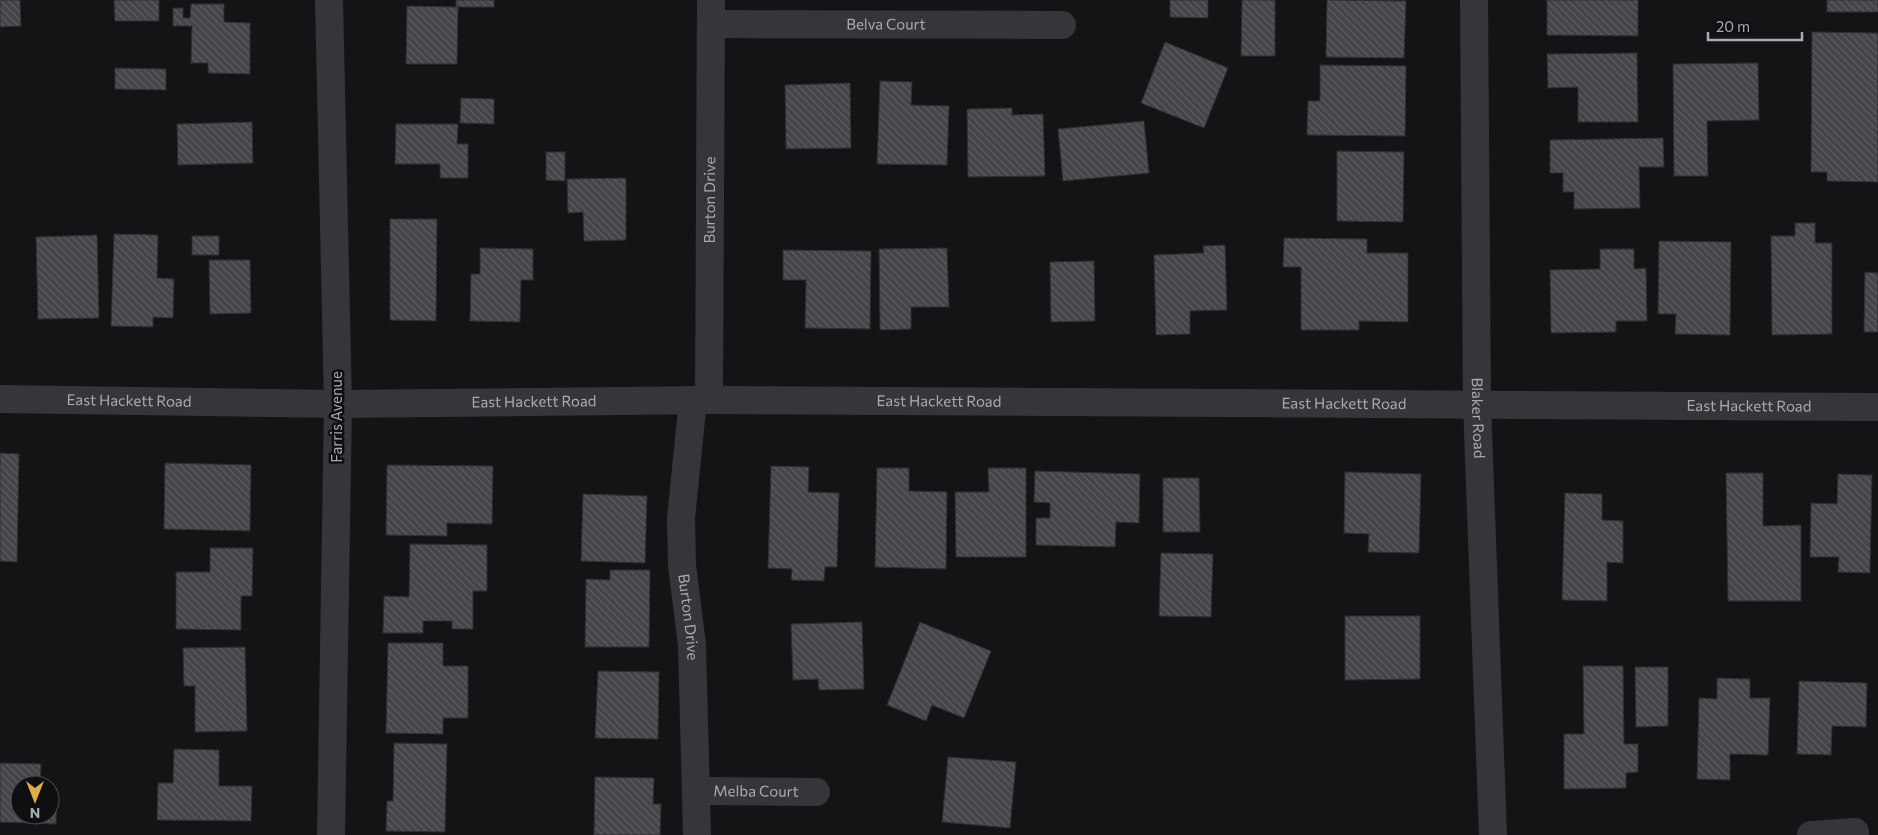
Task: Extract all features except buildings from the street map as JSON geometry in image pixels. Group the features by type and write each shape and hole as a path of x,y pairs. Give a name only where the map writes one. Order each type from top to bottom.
{"street":[{"name":"Farris Avenue","path":"329,0 338,404 331,835"},
{"name":"Blaker Road","path":"1474,0 1476,404 1493,835"},
{"name":"Belva Court","path":"711,12 1062,25"},
{"name":"Burton Drive","path":"697,835 692,645 682,565 681,518 701,400 711,12"},
{"name":"East Hackett Road","path":"0,399 338,404 701,400 1878,407"},
{"name":"Melba Court","path":"697,791 816,792"},
{"path":"1811,835 1855,832"}]}
